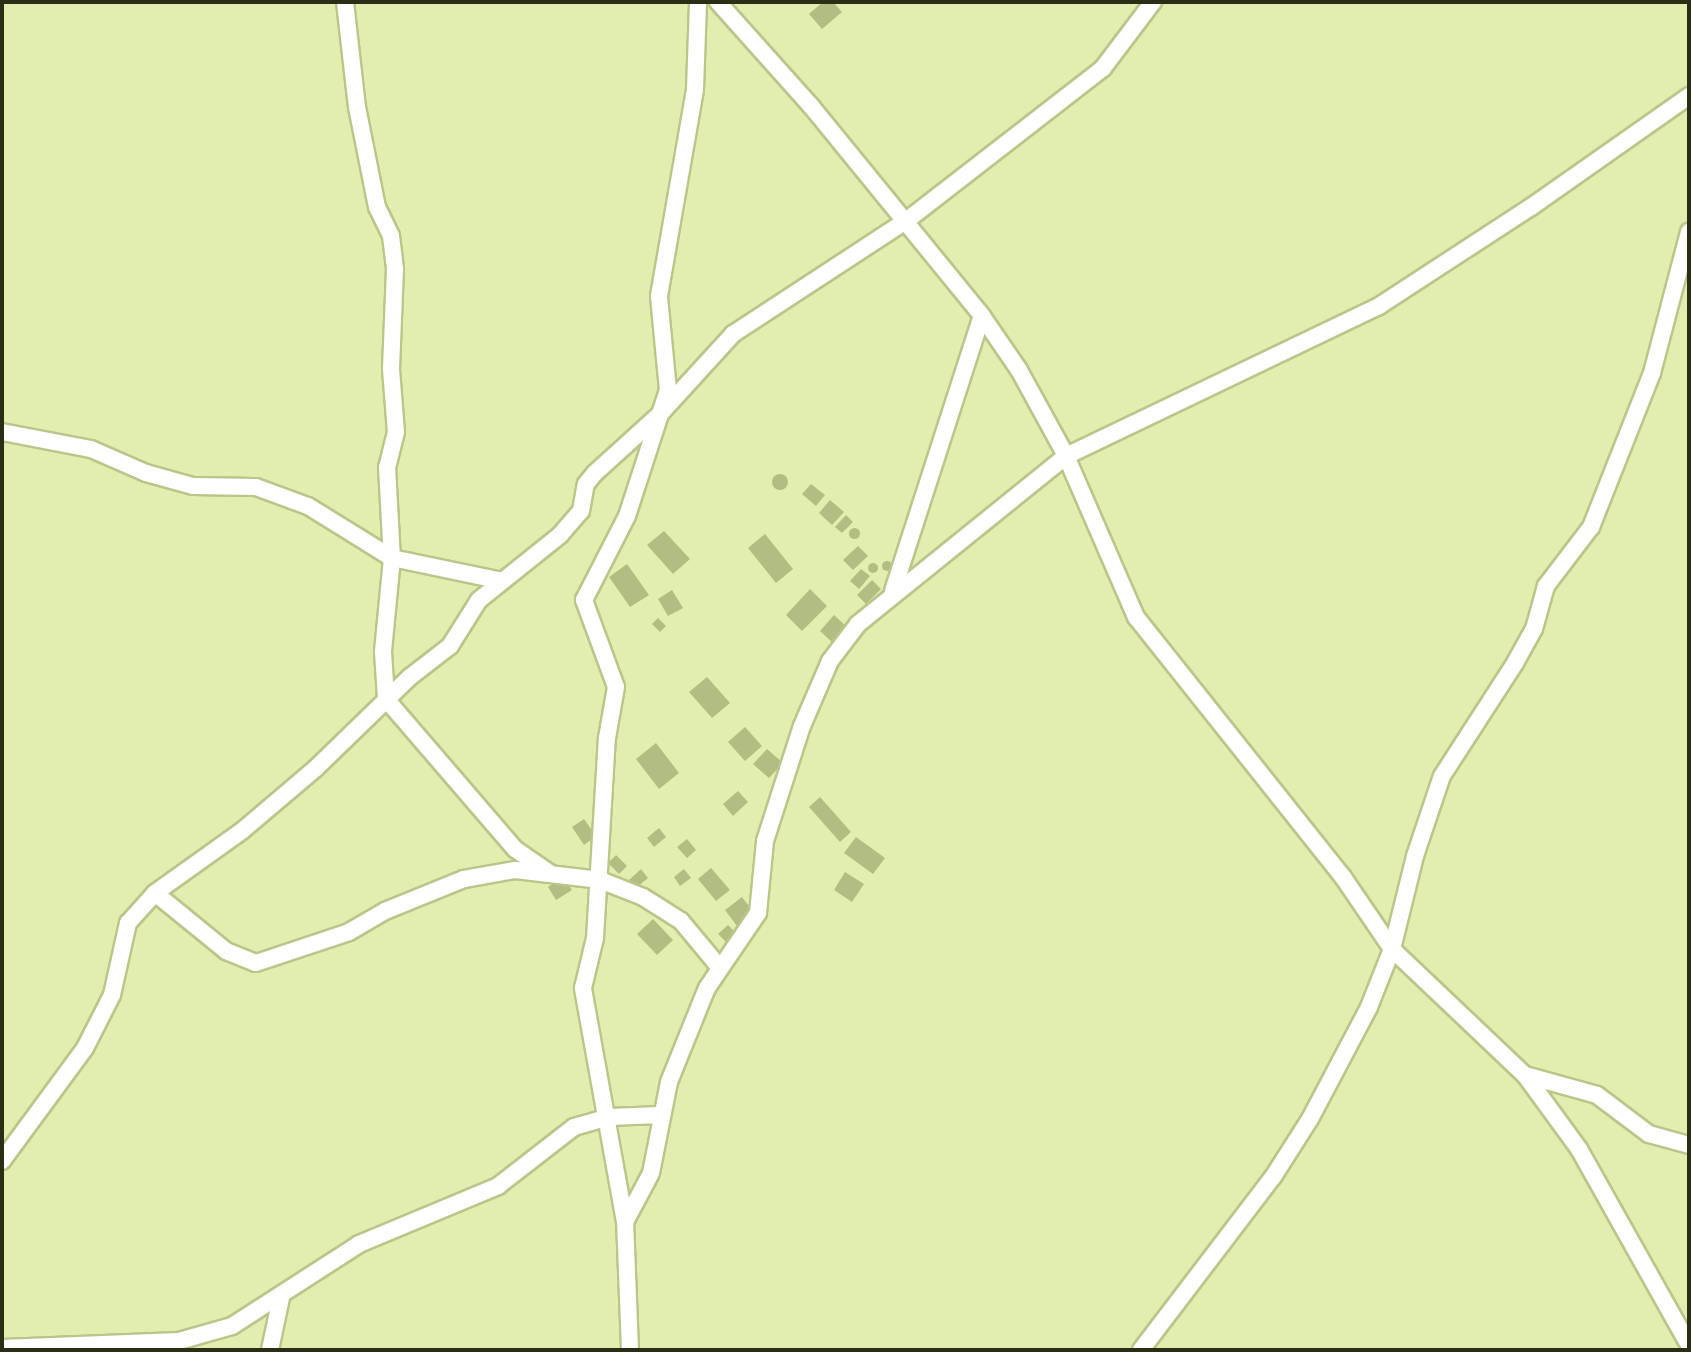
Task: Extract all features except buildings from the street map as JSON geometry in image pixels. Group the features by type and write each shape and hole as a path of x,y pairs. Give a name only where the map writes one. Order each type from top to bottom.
{"street":[{"path":"345,2 357,107 377,207 391,236 395,269 391,369 396,432 387,467 392,558 383,652 386,699 515,849 551,874"},
{"path":"630,1350 625,1222 609,1117 583,988 596,938 607,738 616,687 584,600 627,516 668,381 659,296 695,89 698,2"},
{"path":"719,2 906,221 982,316 1019,370 1066,456 1136,617 1343,877 1392,950 1525,1075 1579,1149 1689,1345"},
{"path":"2,1161 85,1048 112,995 128,923 155,893 264,812 386,699 450,646 479,600 560,535 581,511 586,484 595,473 659,415 752,319 814,284 906,221 1102,68 1153,2"},
{"path":"625,1222 651,1173 660,1115 669,1082 707,988 758,913 768,830 802,726 830,661 858,624 893,591 1066,456 1378,306 1531,208 1689,96"},
{"path":"1141,1350 1273,1177 1310,1119 1369,1007 1392,950 1415,856 1442,776 1534,629 1546,586 1591,527 1652,373 1689,232"},
{"path":"893,591 982,316"},
{"path":"2,432 92,449 146,473 194,486 256,486 308,506 392,558 502,581"},
{"path":"155,893 226,951 256,963 349,932 385,911 464,879 515,870 600,880 643,897 681,921 719,968"},
{"path":"1525,1075 1597,1095 1649,1134 1689,1145"},
{"path":"2,1348 179,1341 232,1326 281,1298 359,1244 498,1186 561,1135 609,1117 660,1115"},
{"path":"270,1350 281,1298"}]}
